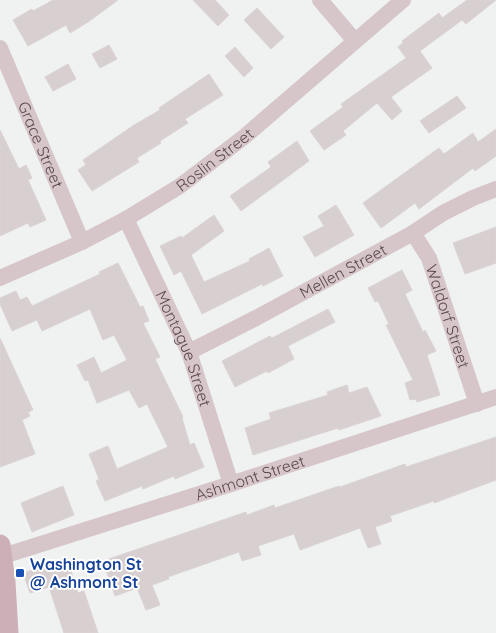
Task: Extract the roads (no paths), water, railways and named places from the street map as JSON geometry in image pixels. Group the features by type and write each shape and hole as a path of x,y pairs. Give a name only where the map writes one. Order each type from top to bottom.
{"main road":[{"path":"1,550 8,633"}],"street":[{"path":"320,0 355,41"},
{"name":"Roslin Street","path":"0,278 82,242 126,219 180,186 244,137 403,0"},
{"name":"Grace Street","path":"0,48 82,242"},
{"name":"Mellen Street","path":"189,352 256,318 414,232 443,213 496,189"},
{"name":"Montague Street","path":"126,219 189,352 231,484"},
{"name":"Waldorf Street","path":"414,232 429,258 477,404"},
{"name":"Ashmont Street","path":"1,550 231,484 496,397"}],"place":[{"name":"Washington St @ Ashmont St","path":"20,573"}]}
